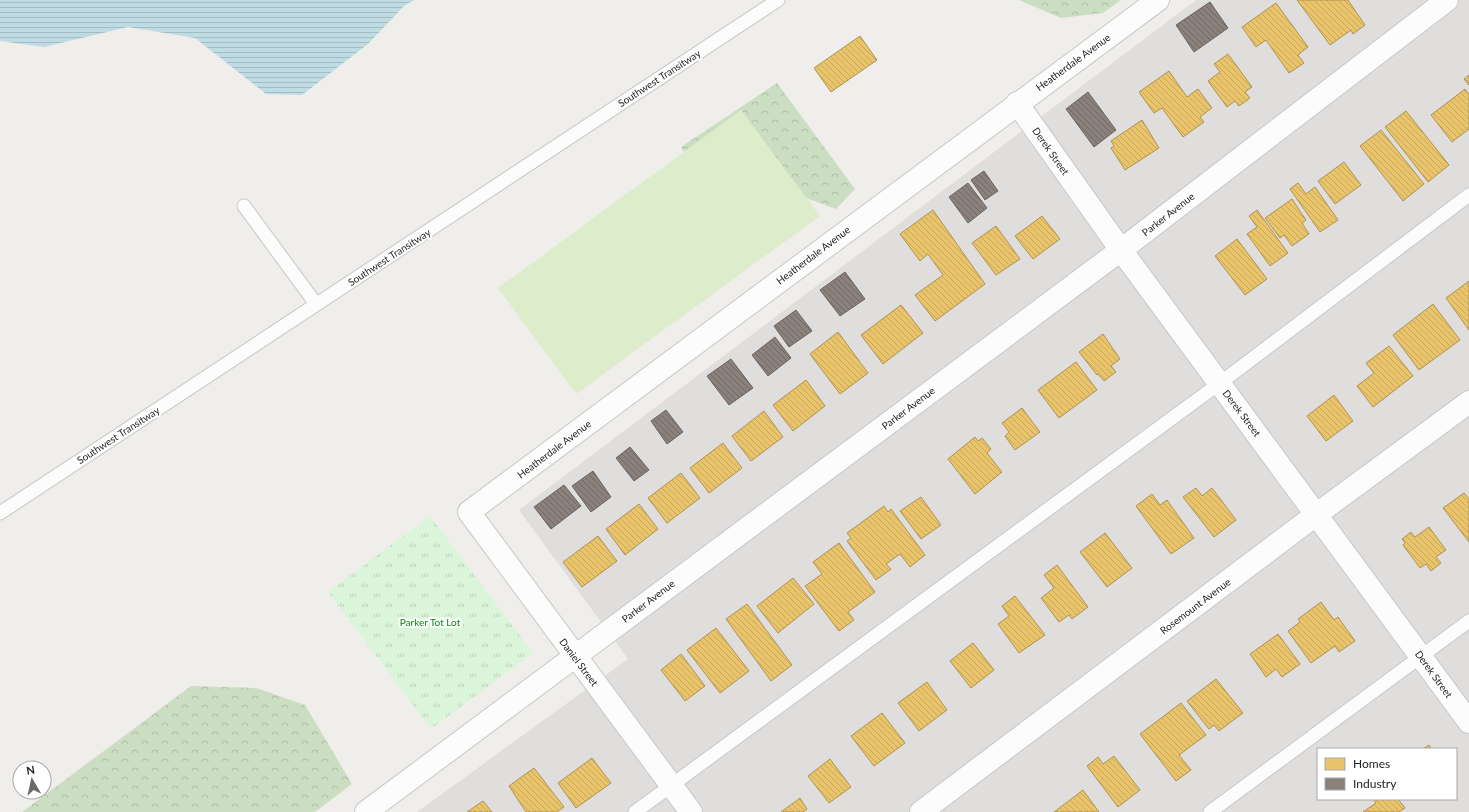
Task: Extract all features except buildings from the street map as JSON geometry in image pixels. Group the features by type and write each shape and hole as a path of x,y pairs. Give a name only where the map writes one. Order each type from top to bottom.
{"street":[{"name":"Heatherdale Avenue","path":"470,512 1017,103 1158,0"},
{"name":"Parker Avenue","path":"366,812 1122,250 1447,0"},
{"name":"Derek Street","path":"1017,103 1122,250 1469,722"},
{"name":"Rosemount Avenue","path":"921,812 1317,514 1469,402"},
{"name":"Daniel Street","path":"470,512 574,656 691,812"}],"lane":[{"name":"Southwest Transitway","path":"0,513 778,0"},
{"path":"635,812 1220,383 1469,195"},
{"path":"244,206 316,304"},
{"path":"1210,812 1469,621"}],"shaded area":[{"path":"1196,0 1469,0 1469,812 417,812 628,659 519,510"}],"green space":[{"path":"1019,0 1121,0 1103,13 1061,18"},
{"path":"777,83 855,189 836,209 746,176 705,187 681,147"},
{"path":"741,110 820,216 576,394 498,288"},
{"name":"Parker Tot Lot","path":"430,516 533,653 431,729 328,592"},
{"path":"191,686 256,688 305,705 352,784 315,812 22,812 38,800 52,800 52,790"}],"water":[{"path":"0,0 415,0 405,5 368,44 302,95 266,94 195,38 128,27 44,47 0,41"}]}
